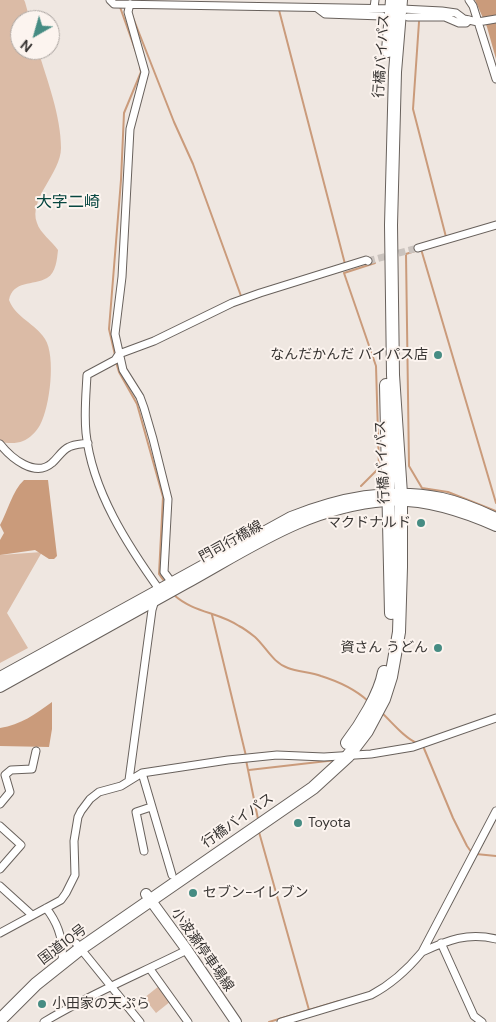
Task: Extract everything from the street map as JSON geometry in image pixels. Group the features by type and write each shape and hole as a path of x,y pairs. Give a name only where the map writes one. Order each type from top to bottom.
{"highway":[{"name":"行橋バイパス","path":"148,898 313,788 343,756 383,676 390,640 395,498 382,229 384,128 396,9"},
{"name":"行橋バイパス","path":"148,898 172,875 343,756"},
{"name":"国道10号","path":"0,1014 22,988 78,946 148,898"},
{"name":"国道10号","path":"0,1020 63,957"}],"main road":[{"name":"門司行橋線","path":"395,498 450,509 496,526"},
{"name":"門司行橋線","path":"0,687 174,586 303,520 346,507 395,498 441,498 496,518"},
{"name":"門司行橋線","path":"0,678 159,595"},
{"name":"小波瀬停車場線","path":"148,898 187,950 236,1022"}],"street":[{"path":"470,0 496,79"},
{"path":"112,2 317,8 374,4 445,17 459,23 466,24 469,20"},
{"path":"130,4 128,12 145,72 130,129 122,277 116,334 123,370 140,397 144,408 168,499 164,572 174,586"},
{"path":"317,8 325,14 396,9 442,11 478,22 496,19"},
{"path":"418,248 496,225"},
{"path":"129,780 152,610 159,595 109,506 95,473 86,434 86,375 115,360 119,354 154,341 232,303 366,260 368,261"},
{"path":"0,444 22,464 37,469 45,468 53,463 70,446 88,443"},
{"path":"0,933 61,900 74,875 74,841 78,817 81,811 90,799 99,792 121,786 142,773 250,757 290,754 324,757 371,754 413,747 496,718"},
{"path":"0,804 10,792 4,778 6,773 11,770 32,769 36,751"},
{"path":"142,773 172,875"},
{"path":"144,851 136,812 151,807"},
{"path":"281,1022 371,995 383,989 414,961 422,952 496,812"},
{"path":"0,826 21,845 0,868"},
{"path":"0,886 32,916"},
{"path":"46,908 56,922 63,957"},
{"path":"422,952 442,943 469,936 496,939"},
{"path":"442,943 472,1019 482,1022"},
{"path":"78,946 140,1022"},
{"path":"44,1022 110,986 150,969 187,950"},
{"path":"150,969 188,1022"}],"shaded area":[{"path":"0,0 24,0 27,10 10,10 10,60 41,60 56,111 59,123 60,157 41,195 35,214 41,230 58,250 56,266 50,276 19,286 11,294 9,300 16,311 41,333 48,347 51,369 49,394 44,417 37,430 25,440 12,443 0,442"},
{"path":"475,0 496,0 496,59 487,27"},
{"path":"24,480 48,480 57,556 54,559 49,559 35,550 0,555 0,540 4,533 0,525 13,495"},
{"path":"42,552 7,613 28,648 0,663 0,555"},
{"path":"52,702 52,729 49,747 0,746 0,728 21,722"},
{"path":"159,986 171,1001 156,1013 144,998"}],"waterway":[{"path":"120,7 136,52"},
{"path":"130,10 174,122 193,164 241,296"},
{"path":"279,10 345,264"},
{"path":"419,22 413,109 446,237"},
{"path":"115,355 109,329 121,180 124,113 141,72 140,67"},
{"path":"421,249 496,503"},
{"path":"418,250 406,254 409,466 422,488 448,492 496,511"},
{"path":"361,486 379,468 376,366 344,273 375,263"},
{"path":"116,362 119,372 137,404 163,497 159,574 164,581"},
{"path":"174,595 198,609 231,621 245,630 255,637 274,659 283,666 333,680 368,701"},
{"path":"212,615 246,756"},
{"path":"381,712 403,734 417,743"},
{"path":"423,746 453,818 472,853"},
{"path":"246,760 258,819"},
{"path":"249,770 336,760"},
{"path":"259,832 309,1010"},
{"path":"476,854 496,856"},
{"path":"269,1022 339,1001"}],"tunnel":[{"path":"368,261 418,248"}],"place":[{"name":"なんだかんだ バイパス店","path":"438,355"},
{"name":"マクドナルド","path":"421,523"},
{"name":"資さん うどん","path":"438,648"},
{"name":"Toyota","path":"298,823"},
{"name":"セブン-イレブン","path":"193,893"},
{"name":"小田家の天ぷら","path":"42,1004"}],"district":[{"name":"大字二崎","path":"68,203"}]}
